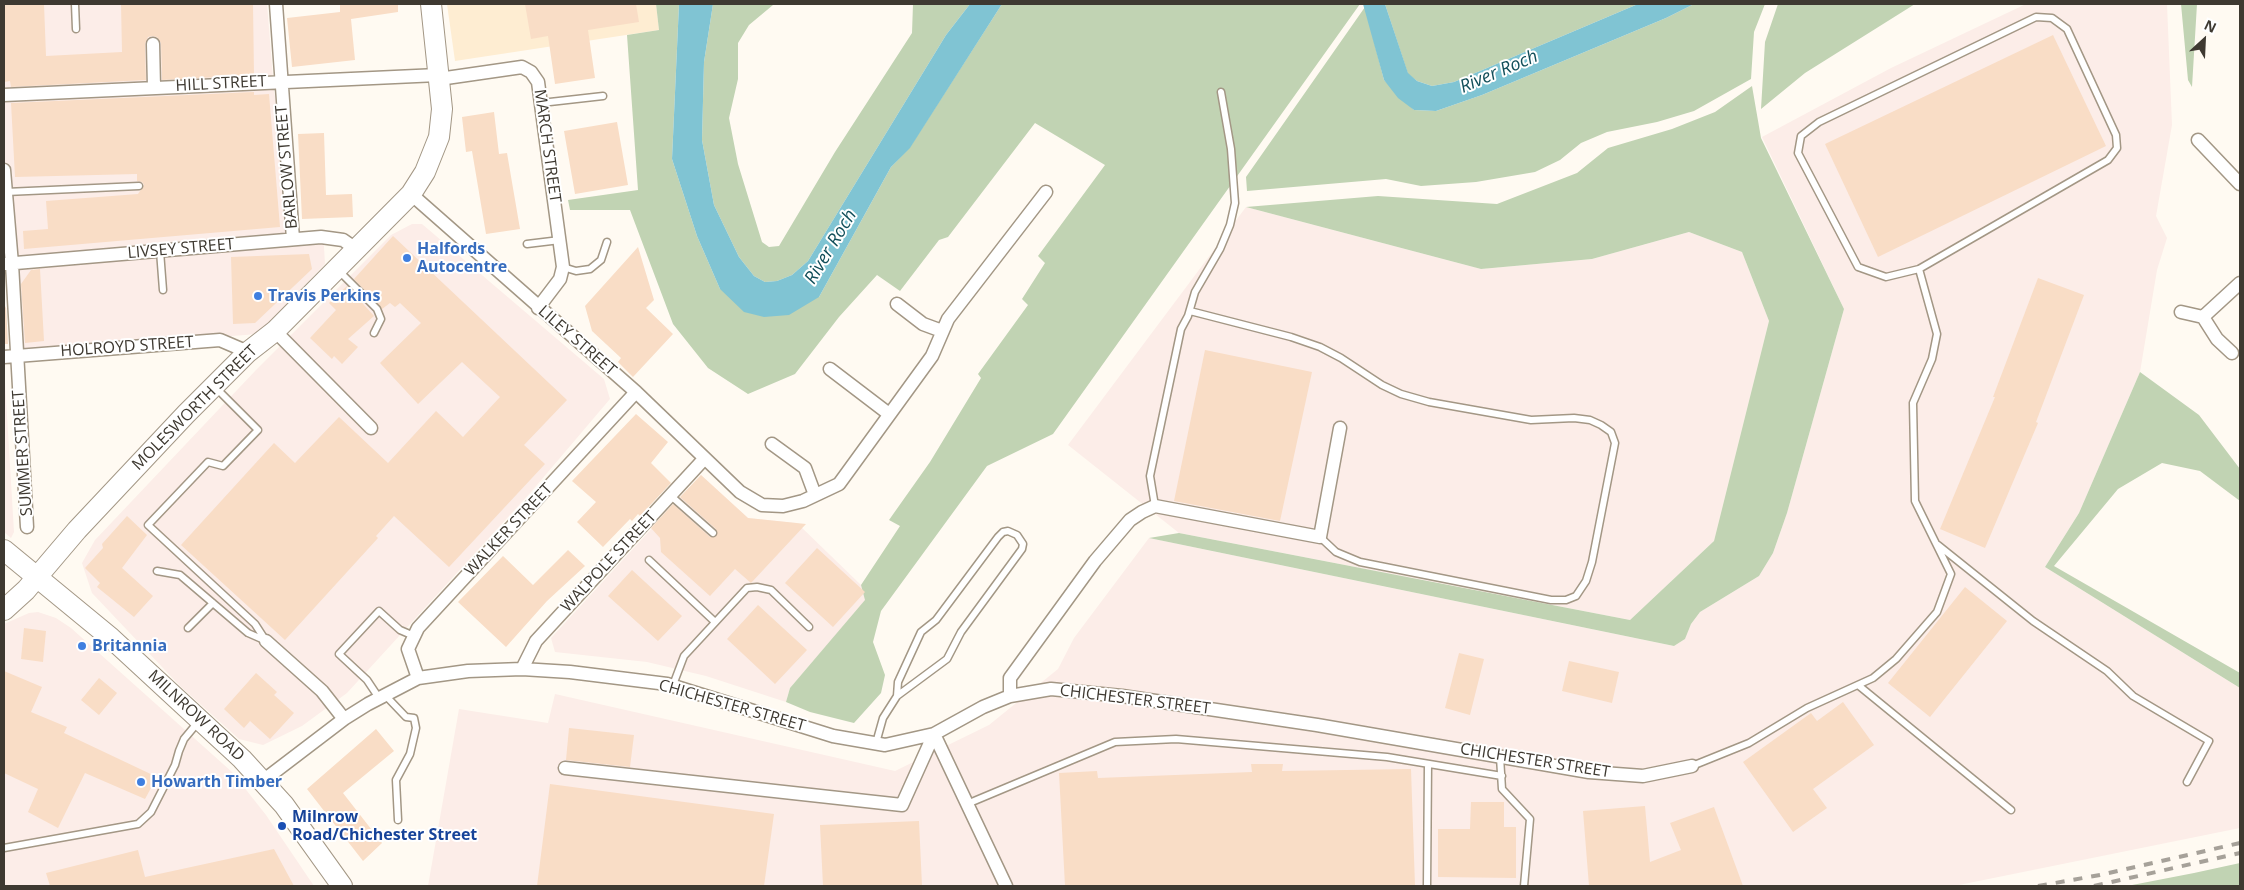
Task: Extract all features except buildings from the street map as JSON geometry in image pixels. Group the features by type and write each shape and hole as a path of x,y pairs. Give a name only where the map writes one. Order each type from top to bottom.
{"main road":[{"name":"MOLESWORTH STREET","path":"4,610 77,530 248,352 275,331 411,194 426,172 438,137 442,109 431,4"},
{"name":"MILNROW ROAD","path":"4,550 110,638 264,780 342,886"}],"street":[{"name":"BARLOW STREET","path":"276,4 280,81 293,240"},
{"path":"153,44 154,88"},
{"name":"MARCH STREET","path":"438,77 522,67 531,72 538,82 563,267"},
{"name":"HILL STREET","path":"4,95 280,81 438,77"},
{"path":"2198,140 2240,184"},
{"name":"SUMMER STREET","path":"4,170 10,356 27,526"},
{"name":"LILEY STREET","path":"411,194 538,308 636,392 740,492 762,506 782,506 816,495 839,484 932,356 948,318 1046,192"},
{"name":"LIVSEY STREET","path":"8,264 321,237 343,240 356,249"},
{"path":"538,308 560,279 563,267"},
{"path":"2203,317 2240,283"},
{"path":"897,304 923,324 942,331"},
{"path":"2181,312 2203,317 2217,339 2232,353"},
{"path":"275,331 371,428"},
{"name":"HOLROYD STREET","path":"10,356 220,340 248,352"},
{"path":"830,369 889,414"},
{"name":"WALKER STREET","path":"414,636 418,628 636,392"},
{"path":"1010,696 1010,678 1095,562 1130,520 1155,506 1320,537 1340,428"},
{"path":"772,444 805,468 816,495"},
{"name":"WALPOLE STREET","path":"522,669 536,641 704,459"},
{"path":"414,636 408,649 418,678"},
{"path":"266,641 322,691 344,719"},
{"name":"CHICHESTER STREET","path":"264,780 344,719 418,678 468,671 522,669 570,672 673,686 833,736 885,745 934,734 982,706 1010,696 1052,689 1122,696 1317,725 1589,772 1643,776 1692,766"},
{"path":"565,768 902,804 934,734"},
{"path":"934,734 1006,886"}],"lane":[{"path":"75,4 76,29"},
{"path":"2036,17 2052,18 2067,28 2116,135 2117,148 2108,160 1919,269 1886,277 1858,267 1798,153 1801,136 1819,122 2036,17"},
{"path":"1155,506 1150,476 1181,329 1190,311 1195,292 1220,249 1230,225 1235,203 1231,149 1221,92"},
{"path":"541,103 603,96"},
{"path":"5,199 139,186"},
{"path":"527,244 560,240"},
{"path":"563,267 576,270 590,269 601,260 607,242"},
{"path":"160,251 163,290"},
{"path":"336,268 377,309 380,319 374,334"},
{"path":"1692,766 1749,743 1807,708 1873,678 1896,659 1937,612 1951,574 1915,501 1913,403 1932,359 1936,334 1919,269"},
{"path":"1190,311 1291,336 1320,347 1341,358 1382,386 1401,394 1430,402 1531,420 1574,418 1590,420 1611,432 1615,443 1586,582 1576,596 1566,600 1551,600 1360,562 1336,552 1320,537"},
{"path":"214,387 258,430 223,466 208,462 148,525 255,624 266,641"},
{"path":"670,496 713,534"},
{"path":"876,743 882,718 898,696 947,659 961,632 1022,549 1021,539 1018,535 1008,531 1003,532 936,620 921,632 898,682 898,696"},
{"path":"1936,542 2033,621 2107,671 2133,696 2209,741 2187,782"},
{"path":"648,560 715,622"},
{"path":"157,571 180,575 248,633 266,641"},
{"path":"673,686 684,656 747,588 757,587 771,590 810,627"},
{"path":"188,628 213,603"},
{"path":"398,820 396,780 410,754 416,728 414,718 406,717 382,697 339,654 378,611 400,630 414,636"},
{"path":"1858,685 2011,810"},
{"path":"4,848 138,824 151,812 176,765 182,745 200,720"},
{"path":"967,804 1115,742 1176,740 1387,757 1502,776"},
{"path":"1500,757 1502,789 1530,819 1524,886"},
{"path":"1427,886 1428,764"}],"shaded area":[{"path":"4,4 267,4 274,91 299,232 323,230 325,264 258,334 24,352 16,252 4,253"},
{"path":"447,4 656,4 659,30 455,61"},
{"path":"2026,4 2167,4 2172,125 2156,216 2167,238 2157,270 2140,372 2079,513 2045,567 2240,688 2240,828 1954,886 428,886 459,709 548,723 555,694 895,771 989,725 1058,669 1074,638 1149,538 1674,646 1685,639 1691,624 1700,612 1759,576 1773,553 1787,513 1844,309 1762,137 1891,68"},
{"path":"1246,207 1481,269 1592,259 1689,232 1742,252 1769,321 1714,541 1630,620 1179,533 1068,445"},
{"path":"412,224 422,224 604,379 610,399 531,492 347,693 302,726 263,745 239,739 180,686 92,593 82,563 95,540 256,370 391,235"},
{"path":"4,365 14,532 11,538 4,532"},
{"path":"701,475 748,518 797,523 861,585 866,600 790,688 786,702 706,676 647,662 555,652 551,638"},
{"path":"38,612 56,618 71,628 232,772 266,815 314,886 4,886 4,624 29,613"}],"green space":[{"path":"656,4 679,4 672,159 697,236 720,289 819,297 891,167 910,147 1002,4 1360,4 1053,434 987,466 881,611 873,642 885,675 881,693 854,723 810,712 786,702 790,688 865,600 861,585 900,526 889,520 930,462 981,378 978,374 1028,305 1022,299 1045,263 1038,256 1105,165 1035,123 948,237 939,240 900,291 877,275 839,317 795,374 748,394 708,368 673,324 630,210 570,210 568,200 638,190 627,35 659,30"},
{"path":"713,4 773,5 749,25 738,43 738,79 729,118 738,164 762,242 769,247 779,246 835,152 912,33 913,4 970,4 946,35 808,261 792,275 777,281 765,282 754,276 739,257 714,205 702,140 704,62"},
{"path":"1385,4 1638,4 1454,82 1432,86 1417,81 1408,74"},
{"path":"1694,4 1765,4 1754,32 1751,79 1694,111 1657,122 1607,132 1581,143 1560,160 1535,172 1476,182 1421,186 1386,179 1247,191 1246,177 1365,7 1384,80 1414,110 1436,111 1482,95 1666,18"},
{"path":"1778,4 1915,4 1805,73 1761,109 1765,42"},
{"path":"2181,4 2197,4 2192,87 2188,80"},
{"path":"1752,86 1761,138 1844,309 1787,513 1773,553 1759,576 1700,612 1691,624 1685,639 1674,646 1149,538 1179,533 1630,620 1714,541 1769,321 1742,252 1689,232 1592,259 1481,269 1246,207 1378,196 1497,204 1577,173 1608,148 1672,129 1715,112"},
{"path":"2140,372 2199,415 2240,469 2240,501 2200,471 2162,463 2118,489 2054,566 2240,673 2240,688 2045,567 2079,513"},
{"path":"2240,863 2240,886 2127,886 2194,873"}],"water":[{"name":"River Roch","path":"679,4 713,4 704,62 702,140 714,205 739,257 754,276 765,282 777,281 792,275 808,261 946,35 970,4 1002,4 910,148 891,167 819,297 789,315 764,317 744,312 720,289 697,236 672,159"},
{"name":"River Roch","path":"1363,4 1385,4 1408,73 1417,81 1432,86 1454,82 1638,4 1694,4 1666,18 1482,95 1436,111 1414,110 1398,98 1384,80"}],"railway":[{"path":"2038,886 2100,875 2240,843"},
{"path":"2094,886 2240,853"}],"place":[{"name":"Halfords Autocentre","path":"407,258"},
{"name":"Travis Perkins","path":"258,296"},
{"name":"Britannia","path":"82,646"},
{"name":"Howarth Timber","path":"141,782"},
{"name":"Milnrow Road/Chichester Street","path":"282,826"}]}
